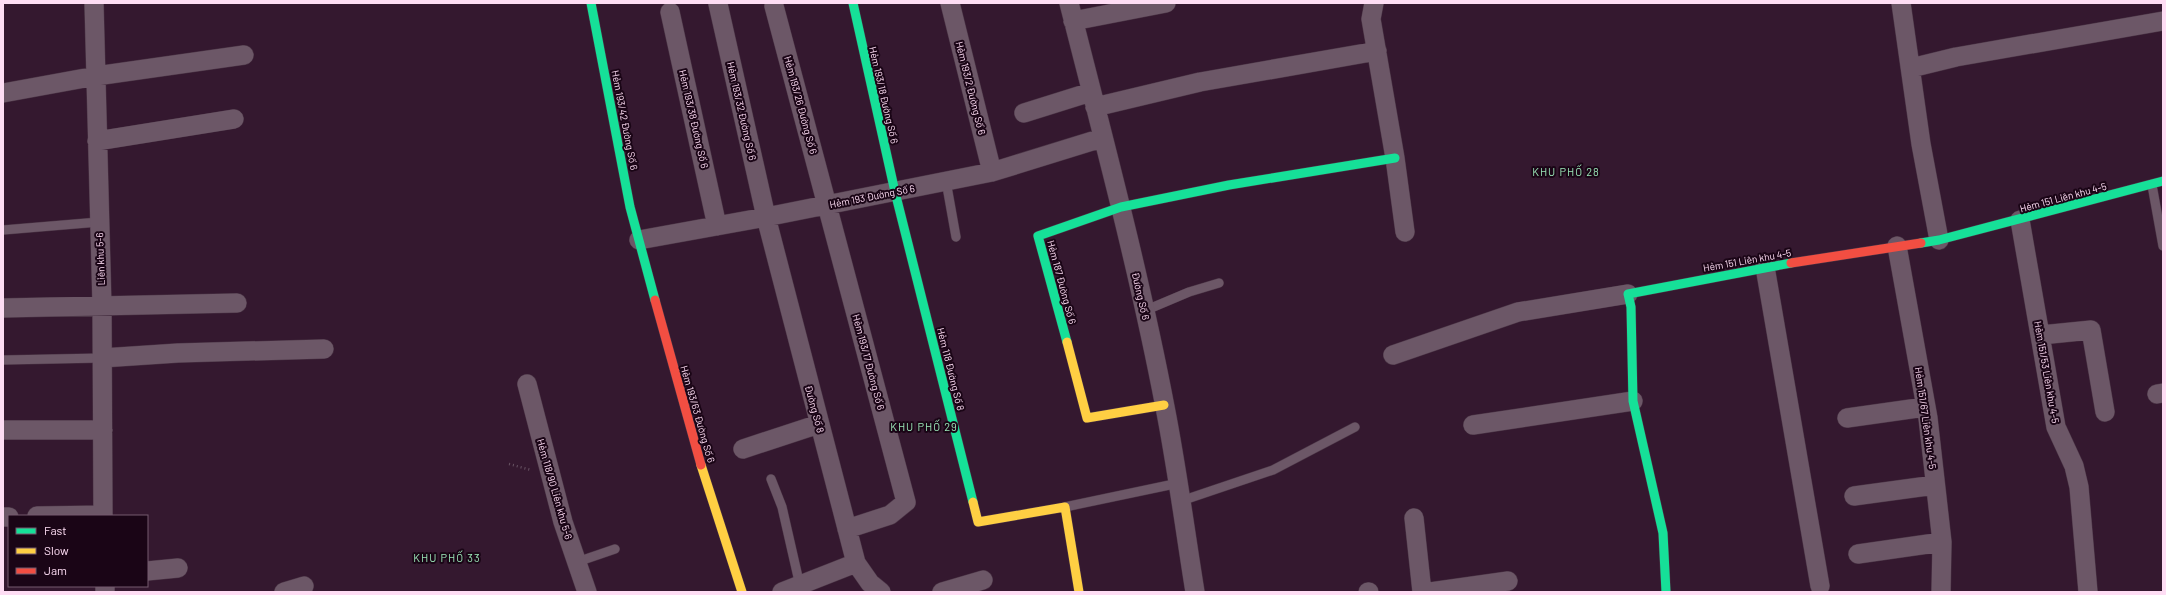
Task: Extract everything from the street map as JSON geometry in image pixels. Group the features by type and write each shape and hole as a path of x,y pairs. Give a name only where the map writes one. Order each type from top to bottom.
{"street":[{"name":"Liên khu 5-6","path":"94,3 102,306 103,515"},
{"name":"Hẻm 193/42 Đường Số 6","path":"591,3 630,207 639,240"},
{"name":"Hẻm 193/18 Đường Số 6","path":"853,3 895,192"},
{"name":"Hẻm 193/2 Đường Số 6","path":"950,3 992,172"},
{"name":"Đường Số 6","path":"1069,3 1102,138 1121,207 1164,405 1180,492 1194,592"},
{"path":"1073,21 1166,3"},
{"path":"1361,3 1362,9 1373,11 1377,51 1395,158 1405,232"},
{"path":"1901,3 1921,144 1939,240"},
{"name":"Hẻm 193/32 Đường Số 6","path":"718,4 766,217"},
{"name":"Hẻm 193/26 Đường Số 6","path":"774,6 828,205"},
{"name":"Hẻm 193/38 Đường Số 6","path":"670,12 718,226"},
{"path":"1910,68 1956,57 2061,40 2163,21"},
{"path":"1024,113 1377,51"},
{"path":"3,93 96,76 244,54"},
{"path":"97,141 234,119"},
{"name":"Hẻm 193 Đường Số 6","path":"639,240 766,217 992,172 1102,138"},
{"path":"1121,207 1229,185 1395,158"},
{"name":"Hẻm 151 Liên khu 4-5","path":"1628,294 1765,267 1939,240 2020,220 2163,181"},
{"name":"Hẻm 118 Đường Số 8","path":"895,192 978,522 1065,507"},
{"name":"Hẻm 193/17 Đường Số 6","path":"828,205 906,502 890,514 847,528"},
{"name":"Hẻm 187 Đường Số 6","path":"1121,207 1038,236 1087,418 1164,405"},
{"name":"Đường Số 8","path":"766,217 856,563 870,583 881,592"},
{"name":"Hẻm 151/53 Liên khu 4-5","path":"2020,220 2056,427 2074,466 2079,487 2088,592"},
{"name":"Hẻm 193/63 Đường Số 6","path":"639,240 692,437 742,592"},
{"name":"Hẻm 151/67 Liên khu 4-5","path":"1897,246 1925,406 1942,542 1941,592"},
{"path":"1765,267 1820,586"},
{"path":"1393,355 1518,312 1628,294 1631,307 1633,401 1663,533 1666,592"},
{"path":"3,308 237,302"},
{"path":"2041,335 2091,330 2105,412"},
{"path":"102,358 178,353 324,349"},
{"name":"Hẻm 118/90 Liên khu 5-6","path":"527,384 563,522 587,592"},
{"path":"1473,425 1633,401"},
{"path":"1847,418 1925,406"},
{"path":"743,449 819,424"},
{"path":"3,430 103,430"},
{"path":"1854,496 1935,485"},
{"path":"1065,507 1079,592"},
{"path":"1414,518 1422,592"},
{"path":"1858,554 1942,542"},
{"path":"782,592 856,563"},
{"path":"148,571 178,568"},
{"path":"942,592 983,580"},
{"path":"1430,592 1508,581"},
{"path":"284,592 304,586"}],"lane":[{"path":"946,181 956,237"},
{"path":"2152,185 2163,246"},
{"path":"3,230 99,222"},
{"path":"1144,311 1189,292 1219,283"},
{"path":"3,360 102,358"},
{"path":"1065,507 1180,492 1273,470 1355,427"},
{"path":"771,479 782,507 798,577 802,584"},
{"path":"577,562 615,549"}],"path":[{"path":"509,464 528,470 550,472"}],"traffic: fast":[{"path":"591,3 630,207 655,300"},
{"path":"853,3 895,192 973,502"},
{"path":"1067,342 1038,236 1121,207 1229,185 1395,158"},
{"path":"1921,243 1939,240 2163,181"},
{"path":"1666,592 1663,533 1633,401 1631,307 1628,294 1791,263"}],"traffic: slow":[{"path":"1067,342 1087,418 1164,405"},
{"path":"701,465 742,592"},
{"path":"973,502 978,522 1065,507 1079,592"}],"traffic: jam":[{"path":"1791,263 1921,243"},
{"path":"655,300 701,465"}],"district":[{"name":"KHU PHỐ 28","path":"1566,172"},
{"name":"KHU PHỐ 29","path":"924,427"},
{"name":"KHU PHỐ 33","path":"447,558"}]}
